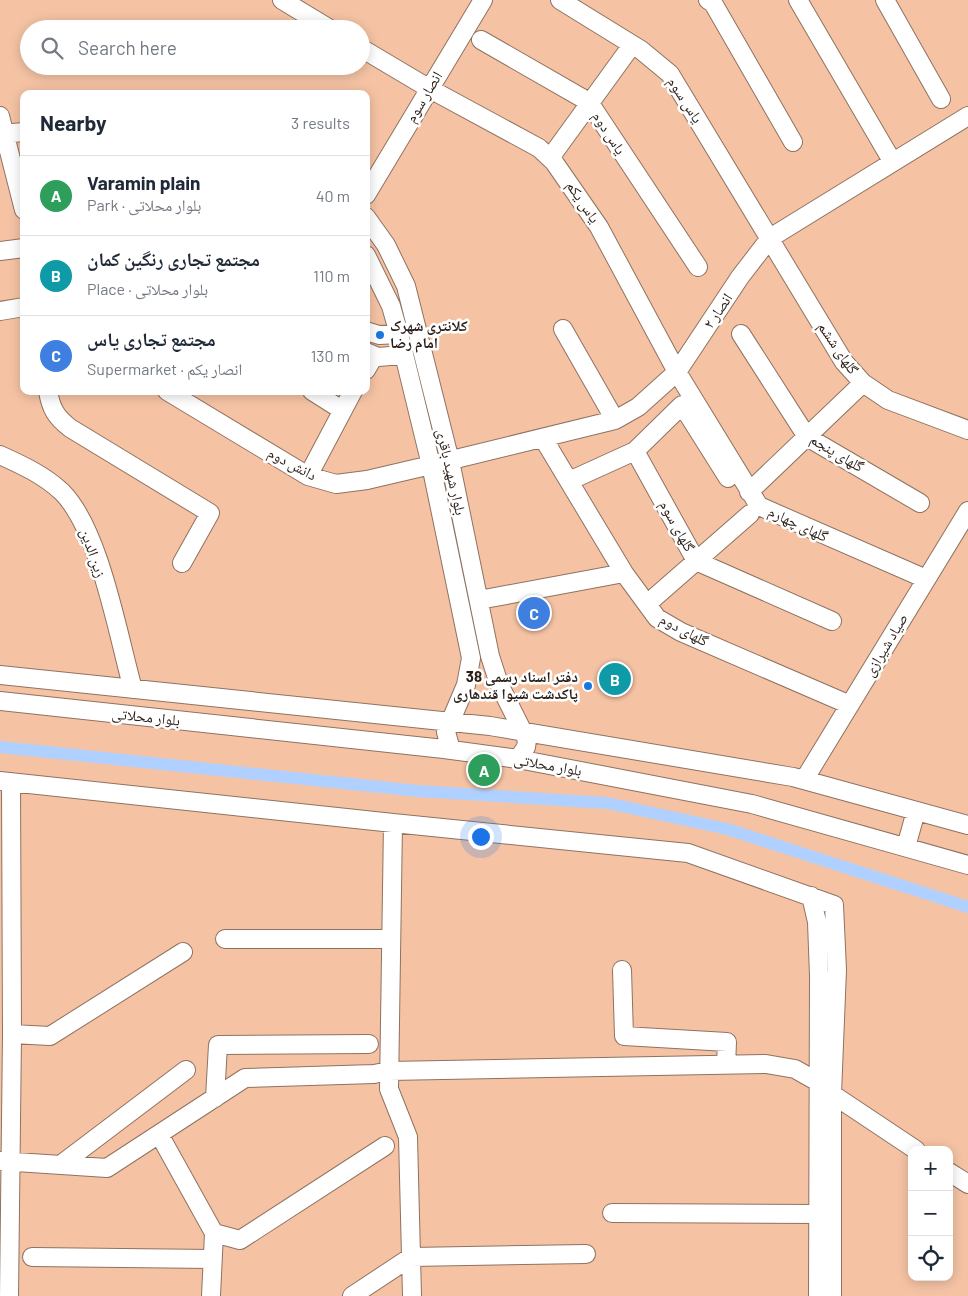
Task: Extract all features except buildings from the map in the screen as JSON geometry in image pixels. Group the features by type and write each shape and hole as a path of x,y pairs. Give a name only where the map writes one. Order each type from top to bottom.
{"street":[{"path":"282,0 315,20"},
{"name":"انصار سوم","path":"370,188 483,0"},
{"name":"یاس سوم","path":"560,0 632,44 670,74 770,238"},
{"path":"798,0 892,161"},
{"path":"885,0 941,99"},
{"path":"713,1 793,142"},
{"name":"یاس دوم","path":"481,40 589,102 698,268"},
{"path":"550,158 632,44"},
{"name":"یاس یکم","path":"370,53 430,89 539,148 550,158 560,169 599,227 677,372"},
{"path":"0,116 2,134 11,155 20,193"},
{"name":"انصار ۲","path":"450,461 615,420 638,407 677,372 740,277 770,238 892,161 968,116"},
{"path":"2,134 20,132"},
{"name":"بلوار شهید باقری","path":"370,223 386,246 406,286 450,461 490,656 499,684 522,733"},
{"name":"گلهای ششم","path":"770,238 844,362 863,383 888,400 968,430"},
{"path":"0,251 20,248"},
{"name":"بلوار شهید باقری","path":"370,263 391,306 399,334 430,465 471,658 466,685 446,732 451,750"},
{"path":"0,311 20,308"},
{"path":"563,329 615,420"},
{"path":"370,333 379,336 399,334"},
{"name":"گلهای پنجم","path":"741,334 807,437 920,503"},
{"path":"370,359 403,355"},
{"name":"گلهای چهارم","path":"677,372 759,506 780,517 926,580"},
{"path":"749,492 863,383"},
{"path":"49,395 52,408 57,417 70,428 210,513 182,563"},
{"name":"دانش دوم","path":"174,395 308,476 336,484 367,480 450,461"},
{"path":"318,395 342,410"},
{"path":"308,476 351,395"},
{"path":"569,481 635,452 682,405 750,514 874,568"},
{"name":"گلهای دوم","path":"543,438 624,573 657,618 681,632 850,705"},
{"name":"گلهای سوم","path":"635,452 696,561 832,621"},
{"name":"زین الدین","path":"0,455 30,468 62,493 84,524 98,561 133,689"},
{"name":"صیاد شیرازی","path":"804,780 968,511"},
{"path":"646,604 750,514"},
{"path":"479,600 624,573"},
{"name":"بلوار محلاتی","path":"0,674 452,721 804,780 968,825"},
{"name":"بلوار محلاتی","path":"0,701 518,759 752,804 968,865"},
{"path":"518,759 526,747 527,740 522,733"},
{"path":"9,1296 5,1161 12,1034 6,782 688,854 834,905 838,970 832,1094 832,1296"},
{"path":"906,848 916,811"},
{"path":"393,823 389,1089 408,1137 412,1296"},
{"path":"811,896 818,922 818,1296"},
{"path":"225,939 391,939"},
{"path":"12,1034 50,1036 183,952"},
{"path":"622,970 624,1036 727,1042 726,1065"},
{"path":"216,1098 218,1045 369,1044"},
{"path":"5,1161 63,1163 107,1168 245,1078 374,1074 389,1071 766,1064 795,1069 818,1082"},
{"path":"63,1163 186,1070"},
{"path":"832,1094 910,1146"},
{"path":"159,1134 214,1233 211,1296"},
{"path":"214,1233 240,1240 385,1146"},
{"path":"953,1175 968,1184"},
{"path":"612,1213 818,1214"},
{"path":"352,1296 411,1257 586,1254"},
{"path":"32,1257 212,1259"}],"shaded area":[{"path":"0,0 968,0 968,1296 0,1296"}],"waterway":[{"path":"0,747 418,791 607,803 727,829 968,907"}],"place":[{"name":"کلانتری شهرک امام رضا","path":"380,335"},
{"name":"مجتمع تجاری یاس","path":"534,613"},
{"name":"مجتمع تجاری رنگین کمان","path":"615,679"},
{"name":"دفتر اسناد رسمی 38 پاکدشت شیوا قندهاری","path":"588,686"},
{"name":"Varamin plain","path":"484,770"}]}
